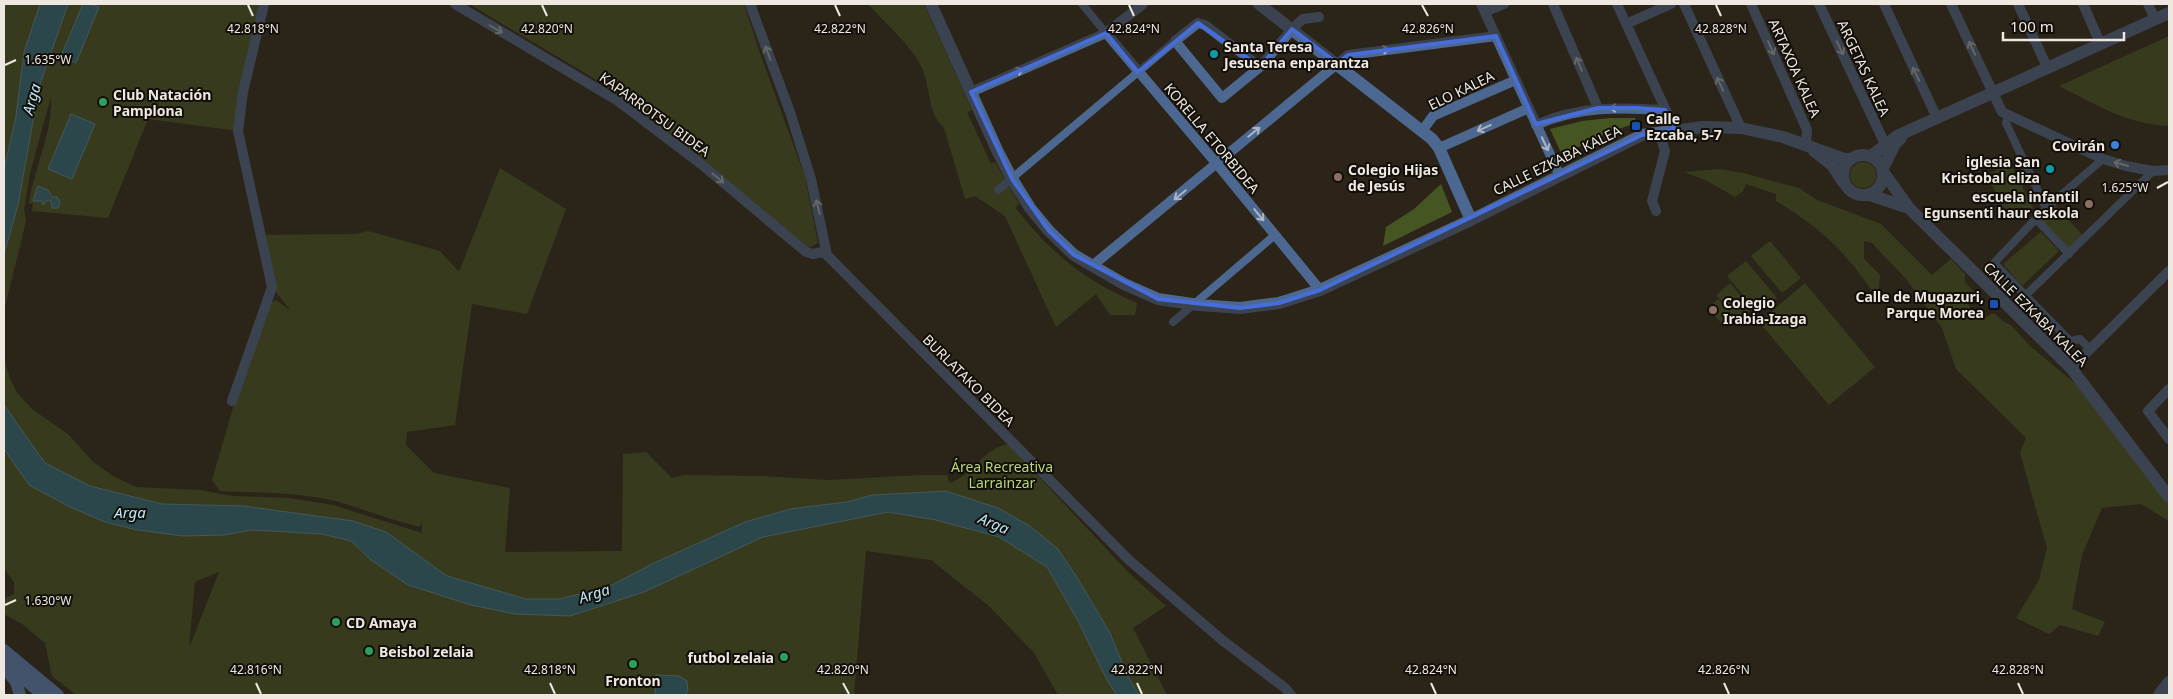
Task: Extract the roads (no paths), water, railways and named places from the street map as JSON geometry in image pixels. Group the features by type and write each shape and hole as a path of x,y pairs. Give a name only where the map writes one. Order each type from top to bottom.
{"main road":[{"path":"5,659 24,679 41,691 51,695"},
{"path":"5,659 20,695"},
{"path":"5,659 58,695"},
{"path":"24,679 30,695"}],"street":[{"path":"232,401 272,287 238,131 243,92 264,4"},
{"name":"KAPARROTSU BIDEA","path":"455,4 618,101 701,164 806,252 813,254 822,252 827,255"},
{"path":"750,4 790,112 811,179 827,255"},
{"name":"CALLE EZKABA KALEA","path":"931,4 1012,179 1030,208 1049,231 1074,255 1124,284 1158,299 1240,308 1279,303 1320,290 1471,220 1642,135 1703,127 1741,128 1806,145 1844,159 1851,159"},
{"name":"KORELLA ETORBIDEA","path":"1082,4 1320,290"},
{"path":"971,92 1106,33 1143,4"},
{"path":"1259,4 1422,130 1439,148 1471,220"},
{"path":"1504,4 1483,8 1560,176"},
{"path":"1554,4 1598,108"},
{"path":"1617,4 1675,130"},
{"path":"1626,24 1671,4"},
{"path":"1684,4 1741,128"},
{"name":"ARTAXOA KALEA","path":"1751,4 1807,130 1806,145"},
{"name":"ARGETAS KALEA","path":"1819,4 1885,144"},
{"path":"1884,4 1937,118"},
{"path":"1951,4 2000,109 2008,115 2103,159 2153,171 2169,170"},
{"path":"2018,4 2048,69"},
{"path":"2082,4 2101,44"},
{"path":"2148,4 2155,19"},
{"path":"1871,156 1897,136 2169,13"},
{"path":"1175,41 1222,98 1260,67 1292,29 1303,19 1319,16"},
{"path":"998,190 1198,23 1205,25 1260,67"},
{"path":"1092,266 1348,55 1496,36"},
{"name":"ELO KALEA","path":"1422,130 1433,116 1516,80"},
{"path":"1439,148 1529,108"},
{"name":"CALLE EZKABA KALEA","path":"1536,124 1559,116 1598,108 1665,110"},
{"path":"2008,115 2006,124 2046,208"},
{"path":"1883,170 1880,163 1871,156 1857,156 1851,159 1843,172 1847,187 1857,195 1870,195 1880,187 1883,170 1895,144 1911,130"},
{"path":"1656,211 1652,200 1665,151 1659,132"},
{"name":"CALLE EZKABA KALEA","path":"1806,145 1832,165 1847,187"},
{"path":"2090,349 2080,339 2070,341 1994,263 2046,208 2103,159"},
{"name":"CALLE EZKABA KALEA","path":"1883,170 1909,208 2071,368 2169,497"},
{"path":"2026,295 2153,171"},
{"name":"CALLE EZKABA KALEA","path":"1870,195 1909,208"},
{"path":"2036,219 2069,254"},
{"path":"1172,322 1275,235"},
{"name":"BURLATAKO BIDEA","path":"827,255 1129,560 1214,634 1291,695"},
{"path":"2071,368 2168,274"},
{"path":"2169,389 2148,411 2169,439"},
{"path":"2159,695 2169,682"}],"water":[{"name":"Arga","path":"40,4 68,4 39,87 18,205 4,254 4,170 16,116 24,52"},
{"path":"83,4 99,7 76,63 61,56"},
{"path":"71,114 95,124 72,179 48,169"},
{"path":"38,186 48,190 52,197 57,197 60,202 58,208 52,208 51,201 47,200 43,205 42,201 33,201"},
{"name":"Arga","path":"4,405 45,463 90,486 162,504 244,506 353,521 386,532 447,576 526,599 560,599 610,586 654,563 745,522 790,509 847,502 872,495 946,491 998,508 1030,526 1058,549 1110,633 1127,675 1139,695 1117,695 1108,682 1078,621 1047,567 999,537 936,520 888,512 763,537 644,592 570,616 515,614 471,605 408,585 371,560 351,541 322,534 252,530 224,535 183,536 137,530 105,522 68,506 29,485 4,449"},
{"path":"656,675 679,676 687,681 688,691 685,695 655,695"}],"place":[{"name":"Santa Teresa Jesusena enparantza","path":"1214,54"},
{"name":"Club Natación Pamplona","path":"103,102"},
{"name":"Calle Ezcaba, 5-7","path":"1636,126"},
{"name":"Covirán","path":"2115,145"},
{"name":"iglesia San Kristobal eliza","path":"2050,169"},
{"name":"Colegio Hijas de Jesús","path":"1338,177"},
{"name":"escuela infantil Egunsenti haur eskola","path":"2089,204"},
{"name":"Calle de Mugazuri, Parque Morea","path":"1994,304"},
{"name":"Colegio Irabia-Izaga","path":"1713,310"},
{"name":"CD Amaya","path":"336,622"},
{"name":"Beisbol zelaia","path":"369,651"},
{"name":"futbol zelaia","path":"784,657"},
{"name":"Fronton","path":"633,664"}],"park label":[{"name":"Área Recreativa Larrainzar","path":"1002,474"}]}
